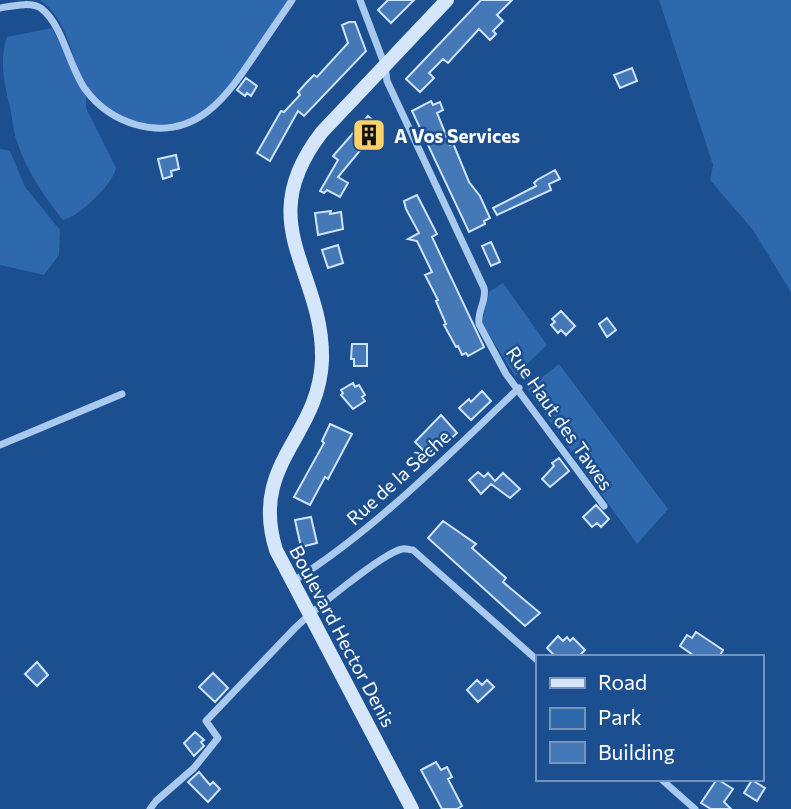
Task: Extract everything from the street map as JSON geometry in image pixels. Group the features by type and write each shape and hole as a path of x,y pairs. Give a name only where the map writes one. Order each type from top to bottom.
{"street":[{"path":"0,8 28,5 41,8 55,26 80,80 99,105 125,121 162,128 185,124 218,104 234,86 292,0"},
{"name":"Rue Haut des Tawes","path":"360,0 385,66 387,82 484,288 479,324 506,374 604,506"},
{"name":"Boulevard Hector Denis","path":"412,809 292,582 272,538 269,517 270,497 278,469 314,402 320,379 322,348 315,310 291,230 292,192 299,170 322,132 447,0"},
{"name":"Rue de la Sèche","path":"292,582 333,555 372,523 519,388"},
{"path":"0,445 122,394"},
{"path":"150,809 194,768 218,738 206,721 310,614 384,558 403,548 413,550 536,659"},
{"path":"663,781 695,809"}],"green space":[{"path":"40,0 288,0 244,69 214,104 187,120 155,125 127,118 96,98 81,76 58,19"},
{"path":"659,0 791,0 791,292 753,230 710,180 713,165"},
{"path":"52,28 86,95 86,108 116,168 114,175 94,199 78,213 63,220 40,189 22,155 14,131 3,68 7,37"},
{"path":"0,149 10,151 25,187 60,230 59,255 44,275 0,265"},
{"path":"503,283 547,345 515,376 482,323 489,292"},
{"path":"559,364 668,509 637,544 527,389"}],"building":[{"path":"388,0 414,0 391,23 378,10"},
{"path":"481,0 512,0 497,15 503,21 493,31 496,34 490,40 479,29 448,63 443,59 429,73 434,78 420,92 406,79"},
{"path":"355,22 366,51 304,116 298,111 270,161 257,153 281,111 284,112 300,95 298,92 307,82 314,75 317,77 348,43 342,25"},
{"path":"632,68 637,81 620,88 614,75"},
{"path":"246,78 257,86 251,96 247,93 245,96 237,90"},
{"path":"431,101 433,105 440,102 443,110 437,113 450,145 453,143 469,182 480,196 490,218 484,221 485,224 469,232 412,111"},
{"path":"368,116 384,130 370,146 367,142 338,177 348,183 340,197 327,190 324,193 320,191 338,160 333,156"},
{"path":"176,155 179,169 171,171 172,176 163,179 158,159"},
{"path":"555,170 560,179 549,184 551,190 497,215 493,208 536,186 534,183 537,180"},
{"path":"417,195 437,234 432,237 484,347 468,356 466,353 462,355 444,325 446,324 436,301 438,300 425,275 432,272 417,241 408,239 419,233 404,201"},
{"path":"331,211 330,214 341,212 343,229 318,235 315,213"},
{"path":"491,242 500,262 491,266 482,246"},
{"path":"338,245 343,263 328,268 322,250"},
{"path":"561,311 575,326 566,335 561,330 558,333 551,325 555,322 552,319"},
{"path":"607,318 616,330 607,337 599,324"},
{"path":"352,344 367,344 367,366 354,366 354,359 351,359"},
{"path":"353,383 355,387 359,385 365,395 362,397 365,401 353,409 341,395 341,390"},
{"path":"482,391 491,401 471,420 459,408 469,399 471,402"},
{"path":"441,415 457,433 443,446 441,444 427,454 415,442"},
{"path":"330,424 352,434 328,479 325,477 310,505 294,497 324,443 322,441"},
{"path":"559,458 569,471 550,487 542,479 554,466 552,463"},
{"path":"478,472 484,477 488,473 495,481 503,473 520,489 510,498 491,484 481,494 469,480"},
{"path":"596,505 609,519 601,527 597,523 592,527 583,517"},
{"path":"311,517 317,543 301,547 295,520"},
{"path":"443,521 476,544 472,548 506,578 503,582 540,613 525,626 428,538"},
{"path":"696,632 723,650 720,655 693,655 680,646 687,635 692,638"},
{"path":"558,636 563,641 567,637 570,641 573,638 585,650 580,655 554,655 547,648"},
{"path":"37,662 48,675 37,686 25,674"},
{"path":"213,673 228,688 215,702 199,687"},
{"path":"477,680 482,685 487,680 494,687 478,702 467,690"},
{"path":"195,732 204,740 201,742 204,746 194,756 184,743"},
{"path":"436,762 441,770 447,767 452,777 448,779 462,806 457,809 442,809 421,770"},
{"path":"199,772 210,785 213,782 220,789 208,802 188,782"},
{"path":"716,781 733,789 724,802 731,809 711,809 701,803"},
{"path":"751,781 765,788 757,801 744,793"}],"place":[{"name":"A Vos Services","path":"369,135"}]}
